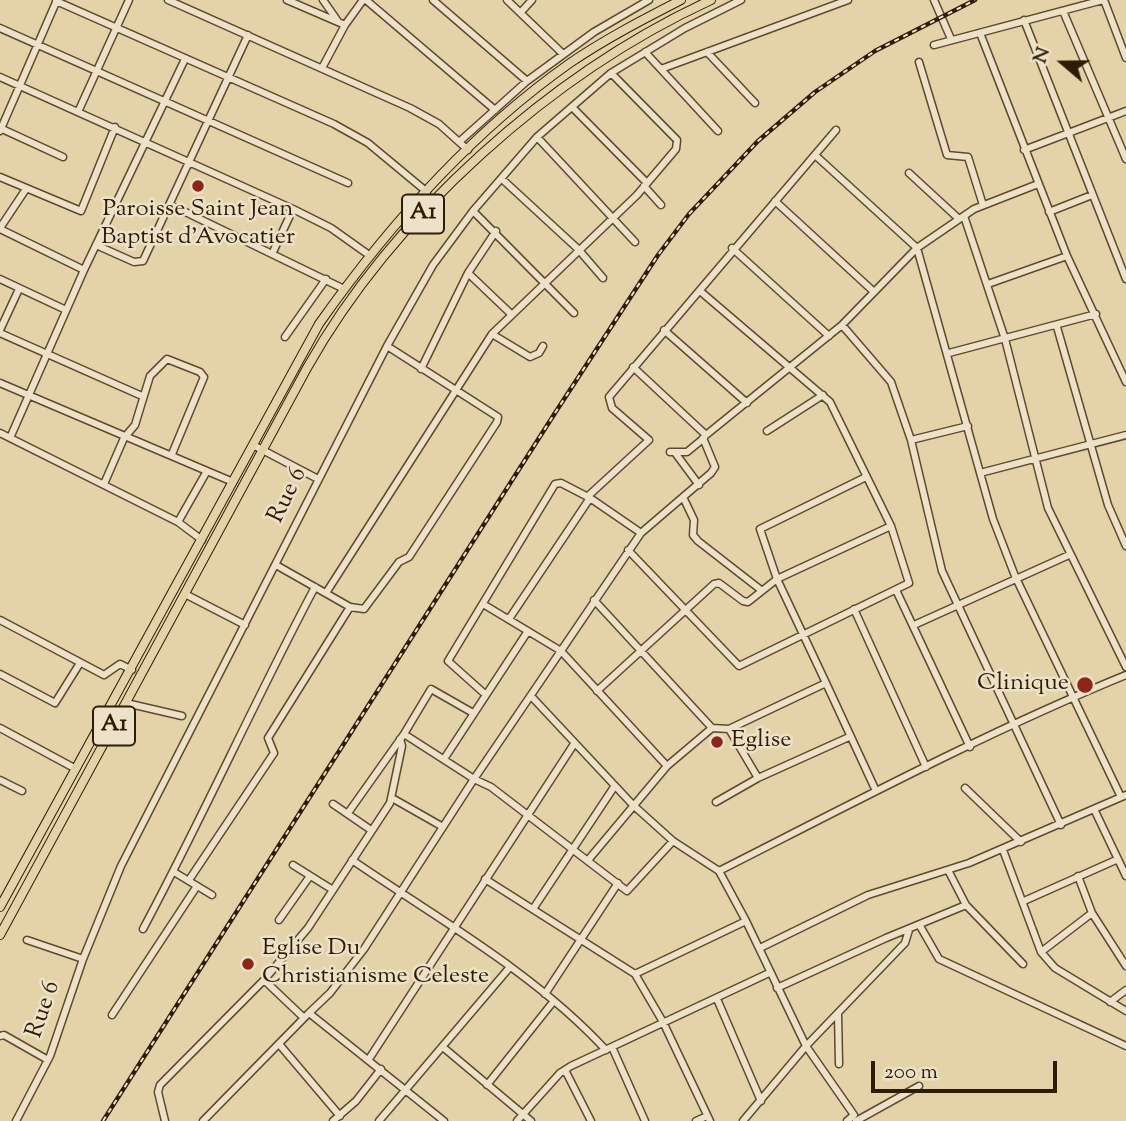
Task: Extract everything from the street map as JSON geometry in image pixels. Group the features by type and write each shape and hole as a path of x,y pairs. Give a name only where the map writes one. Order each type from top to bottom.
{"main road":[{"name":"A1","path":"0,907 319,324 369,255 468,150 572,62 681,0"},
{"name":"A1","path":"0,935 329,330 354,294 409,228 493,144 561,87 610,54 711,0"}],"street":[{"path":"78,112 129,0"},
{"path":"287,0 342,23"},
{"path":"323,0 342,23"},
{"path":"322,68 342,23 365,0 495,110"},
{"path":"433,0 527,81"},
{"path":"507,0 564,54"},
{"path":"521,12 532,0"},
{"path":"632,0 635,8"},
{"path":"460,142 527,81 649,0"},
{"name":"Rue 6","path":"16,1121 48,1060 83,959 121,866 318,479 431,268 473,211 537,137 611,73 741,0"},
{"path":"661,69 848,0"},
{"path":"934,0 951,39"},
{"path":"934,45 1103,0 1126,58"},
{"path":"63,157 0,129 56,1 334,124 368,143 427,192"},
{"path":"171,1 416,111 439,124 468,150"},
{"path":"1063,10 1126,159"},
{"path":"1024,20 1126,278"},
{"path":"0,28 348,183"},
{"path":"980,33 1067,256 1126,382"},
{"path":"96,245 134,262 143,261 248,36"},
{"path":"645,52 718,131"},
{"path":"707,52 755,103"},
{"path":"10,438 96,245 185,60"},
{"path":"919,62 947,155 968,157 983,205"},
{"path":"326,593 492,334 510,313 645,185 676,149 677,140 611,73"},
{"path":"0,77 293,209 331,229 369,255"},
{"path":"572,107 661,205"},
{"path":"1024,150 1126,111"},
{"path":"0,177 81,211 115,127"},
{"path":"509,619 589,497 648,443 648,439 608,403 609,397 700,291 732,248 836,130"},
{"path":"537,137 635,242"},
{"path":"760,948 868,895 1003,850 1123,796 1015,576 993,519 949,353 917,248 816,155"},
{"path":"909,173 961,217 988,284 1005,339 1048,508 1126,667"},
{"path":"502,179 578,249 603,278"},
{"path":"699,485 673,453 687,452 791,369 842,325 917,248 983,205 1038,184"},
{"path":"26,189 0,229 84,271"},
{"path":"1049,212 1093,195"},
{"path":"775,201 873,291"},
{"path":"171,205 274,252 344,289"},
{"path":"274,252 293,209"},
{"path":"473,211 496,231 574,313"},
{"path":"421,369 468,273 496,231"},
{"path":"732,248 829,336"},
{"path":"1117,256 1126,253"},
{"path":"988,284 1067,256"},
{"path":"468,273 510,313"},
{"path":"0,279 66,310"},
{"path":"285,337 326,279"},
{"path":"19,289 0,332 142,396"},
{"path":"628,550 738,666 804,632 906,586 910,579 891,526 830,402 700,291"},
{"path":"949,353 1057,327 1096,314"},
{"path":"842,325 889,377 911,440 940,564 1060,825"},
{"path":"1057,327 1108,505 1126,547"},
{"path":"664,330 747,403"},
{"path":"492,334 530,357 539,353 543,346"},
{"path":"276,565 349,607 364,609 399,562 409,557 497,422 498,418 387,346"},
{"path":"104,484 124,438 135,425 150,376 167,359 203,373 172,454"},
{"path":"203,1121 345,976 628,550 641,533 699,485 715,467 705,436 633,366"},
{"path":"0,383 124,438 172,454 233,482"},
{"path":"767,431 823,395"},
{"path":"911,440 968,426"},
{"path":"0,433 178,522 202,540"},
{"path":"980,473 1035,456 1126,435"},
{"path":"253,444 318,479"},
{"path":"178,522 207,471"},
{"path":"866,477 760,529 777,579 876,791"},
{"path":"486,695 448,661 555,484 561,482 589,497 641,533"},
{"path":"683,497 694,520 694,535 698,541 761,590"},
{"path":"597,691 640,649 717,583 745,602 777,579 891,526"},
{"path":"914,625 1015,576 1069,555"},
{"path":"143,929 174,872 260,691 316,587"},
{"path":"896,590 970,747"},
{"path":"185,594 245,625"},
{"path":"594,600 712,727 729,729 826,683"},
{"path":"483,604 561,651 667,765"},
{"path":"189,880 274,753 268,738 349,607"},
{"path":"854,609 926,767"},
{"path":"0,620 107,676 120,664 132,670"},
{"path":"444,759 528,631"},
{"path":"0,674 55,703 80,663"},
{"path":"719,871 876,791 1075,696 1126,675"},
{"path":"348,813 431,689 473,713"},
{"path":"531,696 633,805 673,841 719,871 760,948 769,973 806,1046 854,1115 848,1121"},
{"path":"126,703 182,716"},
{"path":"589,859 667,765 712,727"},
{"path":"0,729 76,769"},
{"path":"729,729 758,778"},
{"path":"402,736 491,787 630,890 673,841"},
{"path":"165,1121 158,1092 160,1085 264,980 308,928 372,830 392,797 402,736"},
{"path":"716,802 758,778 849,737"},
{"path":"369,1059 574,744"},
{"path":"0,780 22,792"},
{"path":"533,909 614,787"},
{"path":"965,789 1021,842"},
{"path":"392,797 443,828"},
{"path":"333,804 372,830"},
{"path":"1094,809 1116,860 1126,876"},
{"path":"1003,850 1024,901 1031,933 1041,952 1055,968 1126,1011"},
{"path":"352,860 510,967 609,1049 645,1121"},
{"path":"1024,901 1116,860"},
{"path":"293,865 333,890"},
{"path":"948,870 965,905 1023,964"},
{"path":"174,872 212,895"},
{"path":"279,920 310,876"},
{"path":"1078,876 1092,913 1126,966"},
{"path":"485,880 635,974 663,1022 708,1119 696,1121"},
{"path":"545,995 618,883"},
{"path":"112,1015 197,886"},
{"path":"778,988 965,905"},
{"path":"1041,952 1092,913"},
{"path":"635,974 746,920"},
{"path":"920,926 939,958 1126,1046"},
{"path":"743,1121 806,1046 905,943 909,930"},
{"path":"27,940 83,959"},
{"path":"379,1121 444,1048 510,967"},
{"path":"517,1121 565,1070 769,973"},
{"path":"264,980 307,1016 369,1059 444,1121"},
{"path":"1110,1002 1126,990"},
{"path":"717,999 761,1101"},
{"path":"488,1084 553,1002"},
{"path":"838,1013 839,1064"},
{"path":"0,1036 4,1035 48,1060"},
{"path":"279,1044 340,1116"},
{"path":"444,1048 531,1121"},
{"path":"333,1121 381,1069"},
{"path":"565,1070 590,1121"},
{"path":"856,1121 919,1086"}],"railway":[{"path":"103,1121 555,413 658,255 689,214 758,141 815,92 875,51 975,0"}],"place":[{"name":"Paroisse Saint Jean Baptist d’Avocatier","path":"198,186"},
{"name":"Clinique","path":"1085,685"},
{"name":"Eglise","path":"717,742"},
{"name":"Eglise Du Christianisme Celeste","path":"248,964"}]}
